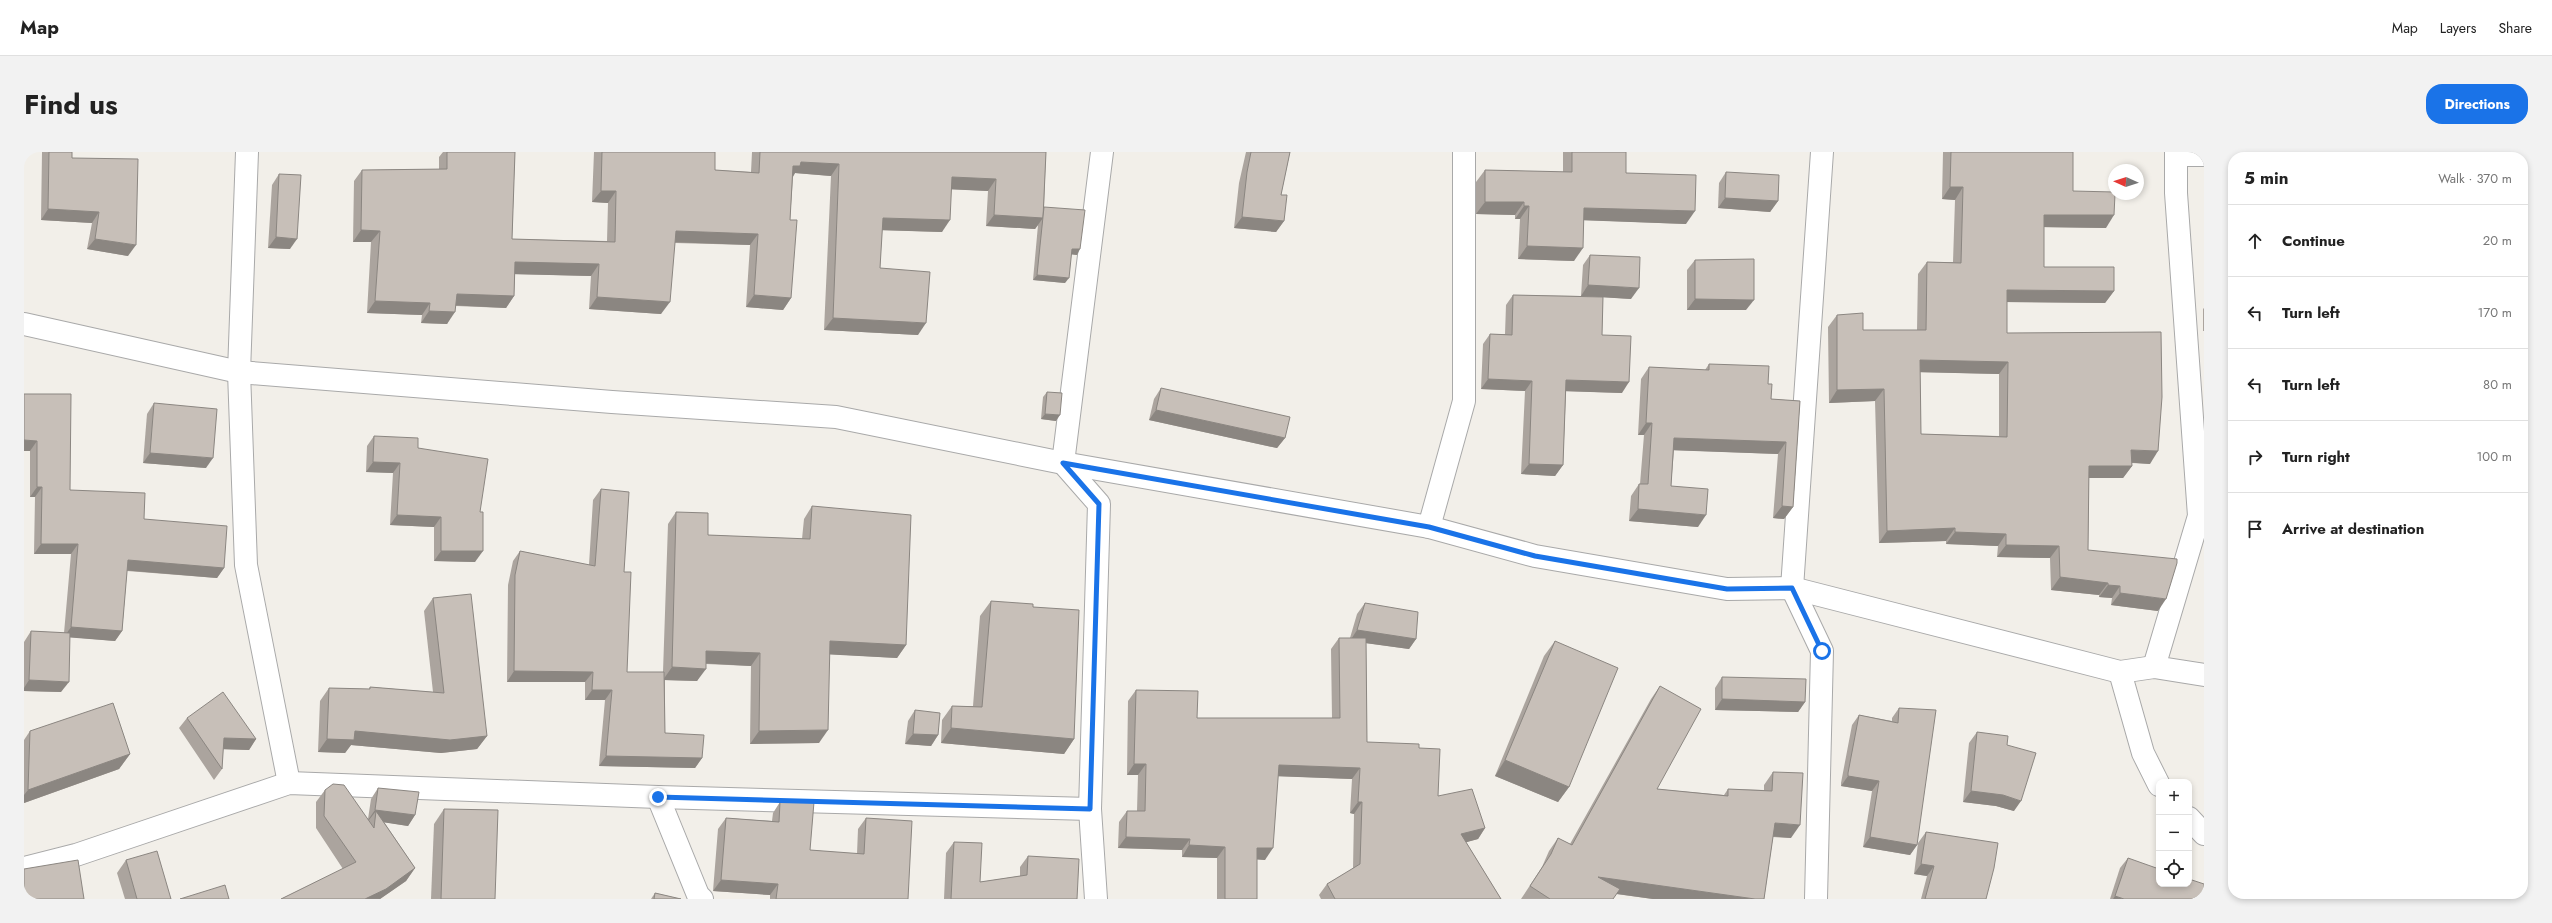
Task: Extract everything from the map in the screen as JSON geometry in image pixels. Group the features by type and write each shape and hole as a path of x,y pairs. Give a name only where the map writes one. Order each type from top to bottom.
{"street":[{"path":"247,152 239,372 246,565 289,783"},
{"path":"1096,899 1090,809 1099,504 1063,463 1102,152"},
{"path":"1429,527 1464,401 1464,152"},
{"path":"1816,899 1822,651 1792,588 1822,152"},
{"path":"2154,668 2202,516 2176,193 2176,153 2204,155"},
{"path":"24,324 239,372 612,402 836,417 1063,463 1429,527 1535,556 1727,589 1792,588 2120,672 2154,668 2204,675"},
{"path":"2120,672 2143,753 2156,779"},
{"path":"24,868 76,855 289,783 658,797 1090,809"},
{"path":"658,797 698,895 702,899"},
{"path":"2192,821 2204,834"}],"building":[{"path":"49,152 72,152 72,158 138,159 136,245 95,239 99,212 48,209"},
{"path":"447,152 515,152 512,239 615,242 616,191 601,191 602,152 715,152 715,170 759,173 760,152 1046,152 1043,218 994,215 996,179 952,177 950,220 883,218 880,268 930,272 926,323 833,318 839,164 801,162 800,166 793,166 790,220 797,220 791,298 754,295 758,234 676,231 670,302 597,297 599,264 515,262 514,296 457,294 455,312 429,311 430,303 375,301 380,231 361,230 362,170 447,169"},
{"path":"1251,152 1290,152 1281,195 1287,195 1284,221 1242,217 1247,172"},
{"path":"1572,152 1626,152 1626,173 1696,175 1695,211 1584,208 1583,248 1527,246 1529,206 1524,206 1524,202 1485,202 1485,170 1572,172"},
{"path":"1951,152 2073,152 2073,191 2108,192 2108,200 2115,200 2114,215 2044,215 2044,267 2114,267 2114,291 2007,290 2007,333 2161,332 2162,397 2158,451 2131,450 2132,466 2089,466 2088,550 2177,559 2166,599 2120,593 2120,586 2108,585 2108,583 2060,577 2059,546 2006,545 2006,534 1955,532 1955,528 1887,531 1884,389 1837,390 1837,315 1863,313 1863,330 1926,330 1927,262 1961,263 1963,187 1950,187","holes":["1920,360 2008,362 2007,437 1921,434"]},
{"path":"1726,172 1779,175 1778,201 1725,198"},
{"path":"279,174 301,175 297,239 276,237"},
{"path":"1044,207 1085,210 1080,249 1072,249 1069,278 1037,275"},
{"path":"1590,255 1640,257 1639,288 1588,285"},
{"path":"1754,259 1754,300 1695,299 1695,260"},
{"path":"1513,295 1603,297 1602,335 1631,336 1629,382 1566,380 1563,465 1529,464 1532,381 1488,379 1490,334 1512,335"},
{"path":"1709,364 1769,366 1768,384 1772,384 1771,399 1800,401 1793,507 1782,506 1786,442 1674,438 1671,486 1708,489 1706,515 1638,509 1639,484 1648,484 1652,423 1646,423 1649,367 1709,370"},
{"path":"1161,388 1290,417 1285,438 1156,410"},
{"path":"1047,392 1062,393 1060,415 1045,414"},
{"path":"24,394 71,394 70,490 145,493 144,519 227,526 224,568 128,560 122,631 71,627 78,544 41,544 42,487 37,487 37,441 24,440"},
{"path":"154,403 217,409 213,458 150,453"},
{"path":"374,436 418,438 418,448 488,459 480,512 483,512 483,551 441,551 441,517 397,515 400,463 373,462"},
{"path":"601,489 629,492 624,572 631,572 627,672 664,672 665,733 704,735 702,758 606,756 612,690 592,690 593,672 514,671 515,575 520,551 595,566"},
{"path":"812,506 911,515 906,645 830,641 828,730 759,731 760,653 706,651 706,669 672,667 676,512 708,513 708,535 810,539"},
{"path":"471,594 487,736 450,740 355,731 354,740 327,739 329,688 370,689 370,687 444,693 433,598"},
{"path":"991,601 1033,604 1033,607 1079,610 1074,739 951,728 952,706 982,707"},
{"path":"1365,603 1418,612 1416,639 1357,630"},
{"path":"31,631 70,633 69,682 29,680"},
{"path":"1339,638 1366,638 1367,742 1419,744 1419,748 1440,749 1438,796 1472,789 1485,828 1461,834 1501,899 1335,899 1327,884 1360,864 1362,802 1358,802 1360,768 1279,765 1273,848 1257,848 1257,899 1225,899 1225,847 1189,845 1190,839 1126,837 1127,811 1145,811 1146,764 1134,764 1136,690 1198,691 1197,718 1340,718"},
{"path":"1555,641 1618,668 1569,787 1505,760"},
{"path":"1722,677 1806,679 1805,702 1722,699"},
{"path":"1660,686 1701,709 1657,789 1728,796 1728,789 1772,791 1773,772 1803,773 1800,825 1775,823 1764,899 1598,877 1620,889 1613,899 1550,899 1530,886 1551,854 1558,838 1572,845"},
{"path":"223,692 256,739 224,738 222,769 187,718"},
{"path":"113,703 130,754 28,790 30,731"},
{"path":"1899,708 1936,710 1917,845 1870,837 1879,781 1848,776 1859,715 1898,723"},
{"path":"915,710 940,713 938,735 913,734"},
{"path":"1977,732 2008,736 2007,745 2036,753 2021,801 2003,795 1971,791"},
{"path":"333,784 344,785 374,828 376,811 415,868 386,889 365,899 281,899 356,862 324,816 325,790"},
{"path":"378,788 419,792 415,815 375,810"},
{"path":"780,802 814,802 810,850 864,854 866,818 912,821 908,899 776,899 778,884 721,880 726,818 779,822"},
{"path":"444,809 498,810 495,899 441,899"},
{"path":"1926,832 1998,843 1994,868 1986,899 1925,899 1934,866 1921,864"},
{"path":"954,842 982,843 980,882 1027,875 1028,856 1079,859 1077,899 951,899"},
{"path":"157,851 171,899 137,899 126,860"},
{"path":"2128,858 2156,868 2156,887 2192,887 2192,880 2204,884 2204,899 2124,899 2115,896"},
{"path":"78,860 84,899 24,899 24,869"},
{"path":"225,885 229,899 180,899"},
{"path":"655,893 681,899 654,899"}],"route":[{"path":"658,797 1090,809 1099,504 1063,463 1236,492 1429,527 1535,556 1727,589 1792,588 1822,651"}]}
